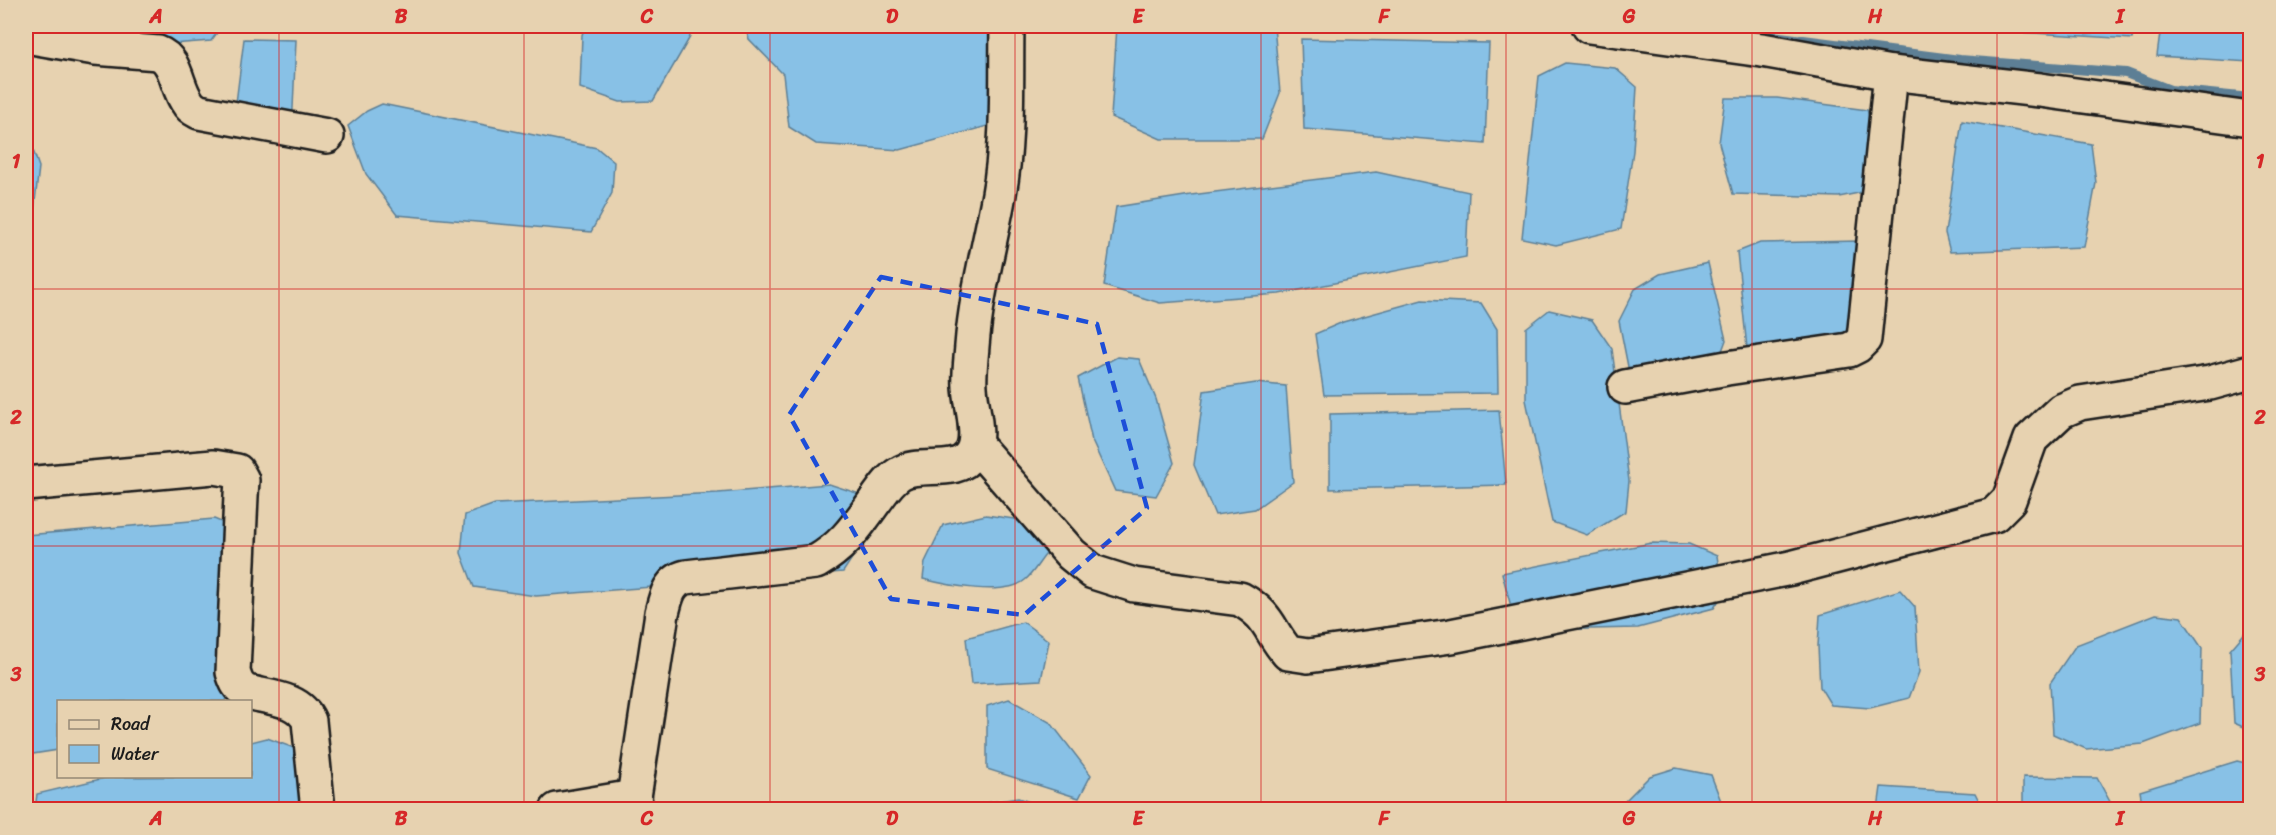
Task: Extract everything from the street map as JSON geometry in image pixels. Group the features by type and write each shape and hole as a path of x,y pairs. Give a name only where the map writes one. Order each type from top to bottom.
{"street":[{"path":"1007,26 1004,154 999,193 982,271 973,343 970,385 976,445 1071,554 1093,572 1134,585 1240,599 1256,608 1268,621 1279,642 1288,653 1308,656 1451,636 1791,568 1994,515 2009,500 2031,439 2061,411 2080,403 2210,383 2250,372"},
{"path":"1589,26 1762,50 1891,73 2040,90 2250,119"},
{"path":"26,36 95,48 158,53 170,63 188,104 199,112 327,136"},
{"path":"1625,387 1727,368 1849,350 1864,339 1867,329 1891,73"},
{"path":"557,810 635,803 662,613 666,597 674,583 686,577 816,562 834,552 850,535 887,485 900,473 913,468 952,466 969,457 976,445"},
{"path":"26,484 213,467 237,471 242,480 233,672 241,689 297,704 305,711 309,721 318,810"}],"highlighted area":[{"path":"881,277 1097,324 1147,508 1024,615 891,599 789,415"}],"water":[{"path":"124,26 222,26 211,41 158,45 125,30"},
{"path":"585,26 688,26 690,37 653,101 620,102 580,88 582,35"},
{"path":"745,26 993,26 1002,122 900,150 816,144 789,127 783,74 749,39"},
{"path":"1117,26 1274,26 1280,93 1262,139 1161,139 1111,117"},
{"path":"1950,26 2135,26 2132,39 1950,28"},
{"path":"2161,26 2250,26 2250,62 2157,56"},
{"path":"244,39 296,40 292,131 233,127"},
{"path":"1301,39 1489,43 1485,144 1304,129"},
{"path":"1565,63 1615,68 1637,87 1633,151 1621,229 1556,245 1522,238 1539,76"},
{"path":"1725,98 1777,98 1867,110 1879,145 1868,191 1839,197 1733,194 1719,143"},
{"path":"382,104 597,148 614,162 612,193 591,232 397,215 366,174 348,126 367,111"},
{"path":"1962,121 2091,144 2096,183 2084,247 1950,252 1945,233"},
{"path":"26,130 39,167 31,236 26,237"},
{"path":"1376,172 1469,192 1466,257 1279,294 1160,303 1104,286 1116,207 1191,195"},
{"path":"1860,241 1859,356 1774,361 1747,348 1737,252 1760,243"},
{"path":"1708,263 1726,340 1712,378 1630,377 1619,321 1635,289 1660,274"},
{"path":"1422,300 1481,303 1497,329 1498,393 1324,395 1315,334 1343,322"},
{"path":"1549,310 1592,320 1612,349 1629,481 1626,511 1587,535 1552,522 1526,400 1526,328"},
{"path":"1117,357 1139,359 1156,399 1174,463 1156,496 1115,491 1092,441 1078,378"},
{"path":"1256,383 1286,386 1293,482 1255,509 1215,515 1194,465 1204,391"},
{"path":"1499,410 1506,485 1330,489 1330,414"},
{"path":"829,484 869,497 875,523 843,572 536,596 474,587 461,553 465,515 495,504 718,493"},
{"path":"986,515 1036,522 1046,554 1028,577 1016,585 990,589 923,579 925,562 943,525"},
{"path":"214,519 226,524 231,679 225,700 57,700 57,750 26,755 26,535"},
{"path":"1651,543 1689,544 1717,556 1723,594 1714,608 1638,628 1540,630 1513,614 1502,573"},
{"path":"1900,590 1915,607 1919,672 1909,698 1870,708 1831,705 1820,687 1818,646 1820,615"},
{"path":"2156,614 2181,617 2202,648 2200,723 2143,744 2086,749 2053,734 2050,683 2076,645"},
{"path":"1023,622 1049,641 1041,680 971,684 966,638"},
{"path":"2250,627 2250,730 2234,723 2230,650"},
{"path":"1009,699 1051,723 1091,775 1079,798 987,769 987,706"},
{"path":"267,738 294,748 304,779 306,810 35,810 37,794 105,778 252,778 252,742"},
{"path":"2237,761 2250,764 2250,809 2143,809 2140,791"},
{"path":"1676,768 1711,775 1724,809 1617,809 1650,776"},
{"path":"2023,777 2097,778 2114,809 2023,809"},
{"path":"1881,787 1975,793 1983,809 1878,809"},
{"path":"1018,798 1050,809 948,809"},
{"path":"793,802 838,809 778,809"}],"waterway":[{"path":"1725,26 1753,33"},
{"path":"1772,36 1960,60 2126,73 2170,90 2250,98"}]}
